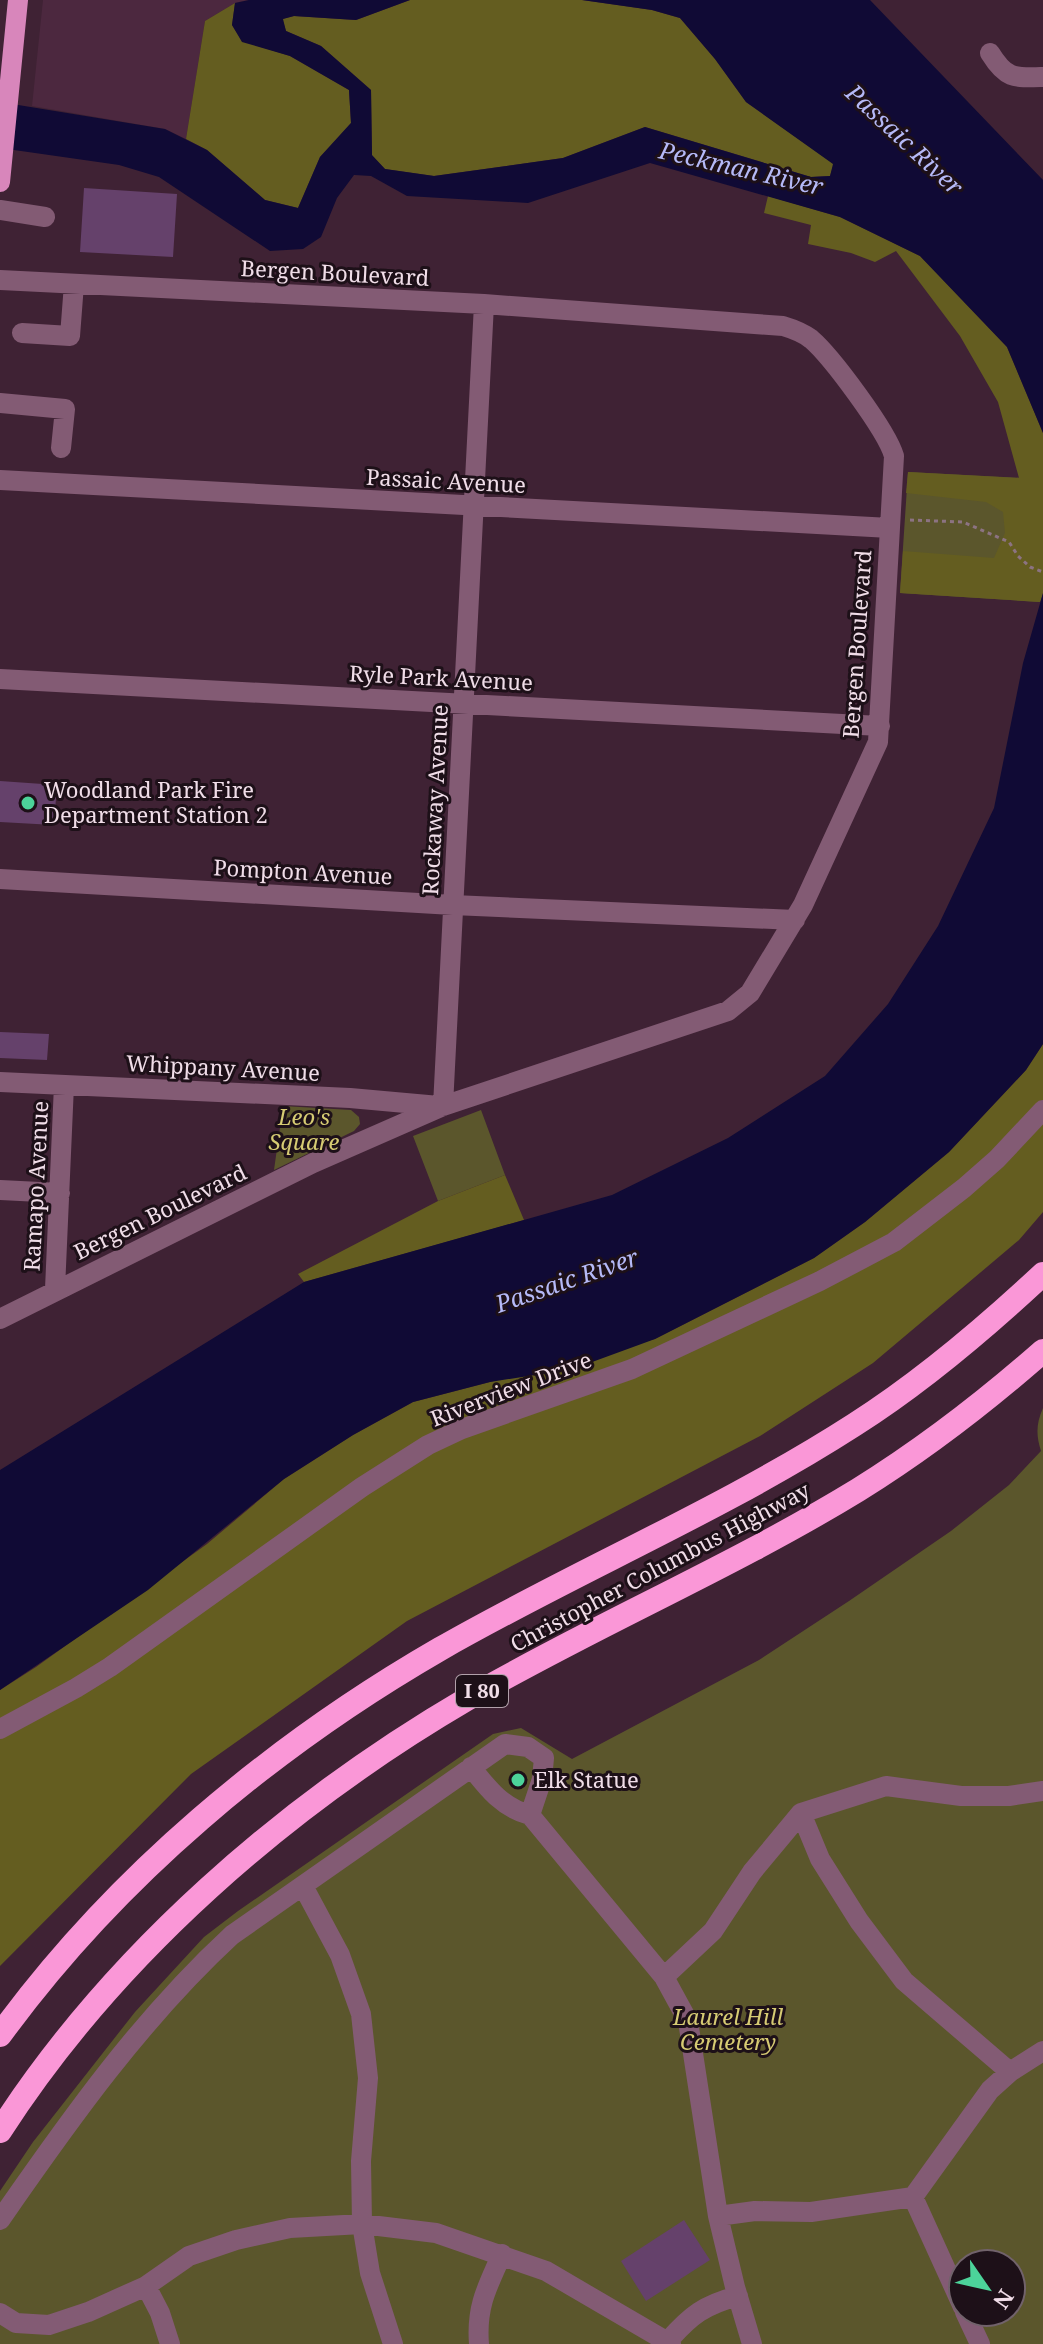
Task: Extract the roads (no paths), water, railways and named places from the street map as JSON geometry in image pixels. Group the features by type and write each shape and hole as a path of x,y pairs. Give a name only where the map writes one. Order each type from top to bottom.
{"highway":[{"name":"Christopher Columbus Highway","path":"0,2035 49,1973 135,1880 281,1754 386,1682 441,1649 748,1488 856,1425 955,1352 1043,1274"},
{"name":"Christopher Columbus Highway","path":"0,2131 41,2074 122,1976 213,1884 311,1803 360,1767 468,1699 858,1490 965,1416 1043,1351"}],"main road":[{"path":"1,172 8,99 5,77 18,0"}],"street":[{"path":"990,53 1008,76 1043,77"},
{"path":"0,210 45,217"},
{"name":"Bergen Boulevard","path":"0,280 484,304 760,323 799,331 823,351 891,443 894,456 878,742 795,920 750,993 728,1011 443,1106 313,1163 0,1319"},
{"path":"22,333 70,336 74,284"},
{"name":"Rockaway Avenue","path":"443,1106 484,304"},
{"path":"0,403 65,409 61,448"},
{"name":"Passaic Avenue","path":"0,480 474,506 890,524"},
{"name":"Ryle Park Avenue","path":"0,679 880,726"},
{"name":"Pompton Avenue","path":"0,879 453,905 795,920"},
{"name":"Whippany Avenue","path":"0,1082 350,1098 443,1106"},
{"name":"Ramapo Avenue","path":"55,1289 64,1085"},
{"name":"Riverview Drive","path":"0,1729 110,1667 362,1487 428,1445 632,1369 820,1281 894,1242 997,1159 1043,1110"},
{"path":"0,1190 60,1193"},
{"path":"0,2220 71,2118 143,2028 193,1971 232,1935 505,1744 528,1747 544,1758 542,1779 530,1815"},
{"path":"471,1767 491,1793 515,1811 530,1815 664,1977 688,2021 718,2216 752,2344"},
{"path":"664,1977 713,1931 752,1872 801,1813 886,1786 961,1796 1009,1796 1043,1791"},
{"path":"801,1813 820,1859 859,1921 904,1981 1010,2072"},
{"path":"303,1886 340,1955 361,2014 368,2078 361,2161 362,2224 370,2273 393,2344"},
{"path":"718,2216 755,2211 811,2212 913,2197 990,2090 1010,2072 1039,2061"},
{"path":"913,2197 947,2272"},
{"path":"0,2313 16,2323 49,2325 88,2312 146,2286 189,2256 236,2240 290,2228 362,2224 436,2233 502,2254 546,2271 669,2342 689,2317 712,2303 738,2296"},
{"path":"479,2344 482,2296 502,2254"},
{"path":"146,2286 160,2313 170,2344"}],"water":[{"path":"249,0 410,0 356,20 294,16 283,19 286,31 321,46 371,90 372,155 385,169 434,176 563,158 645,127 811,177 830,176 833,164 746,102 680,18 652,10 582,0 870,0 1043,180 1043,433 1007,347 920,256 840,217 650,163 528,203 407,196 371,176 354,175 337,198 321,237 303,249 270,251 159,177 119,165 0,148 0,102 165,129 207,150 265,200 298,208 320,157 351,123 349,90 290,56 242,42 232,25 235,3"},
{"name":"Passaic River","path":"1043,593 1043,1044 1026,1070 949,1152 865,1222 814,1258 655,1339 573,1369 490,1382 413,1402 353,1435 284,1479 148,1590 0,1690 0,1470 304,1282 612,1195 728,1138 825,1076 888,1004 938,926 994,808 1023,663"}],"place":[{"name":"Woodland Park Fire Department Station 2","path":"28,803"},
{"name":"Elk Statue","path":"518,1780"}],"water label":[{"name":"Peckman River","path":"741,169"}],"park label":[{"name":"Leo's Square","path":"304,1130"},
{"name":"Laurel Hill Cemetery","path":"728,2030"}]}
